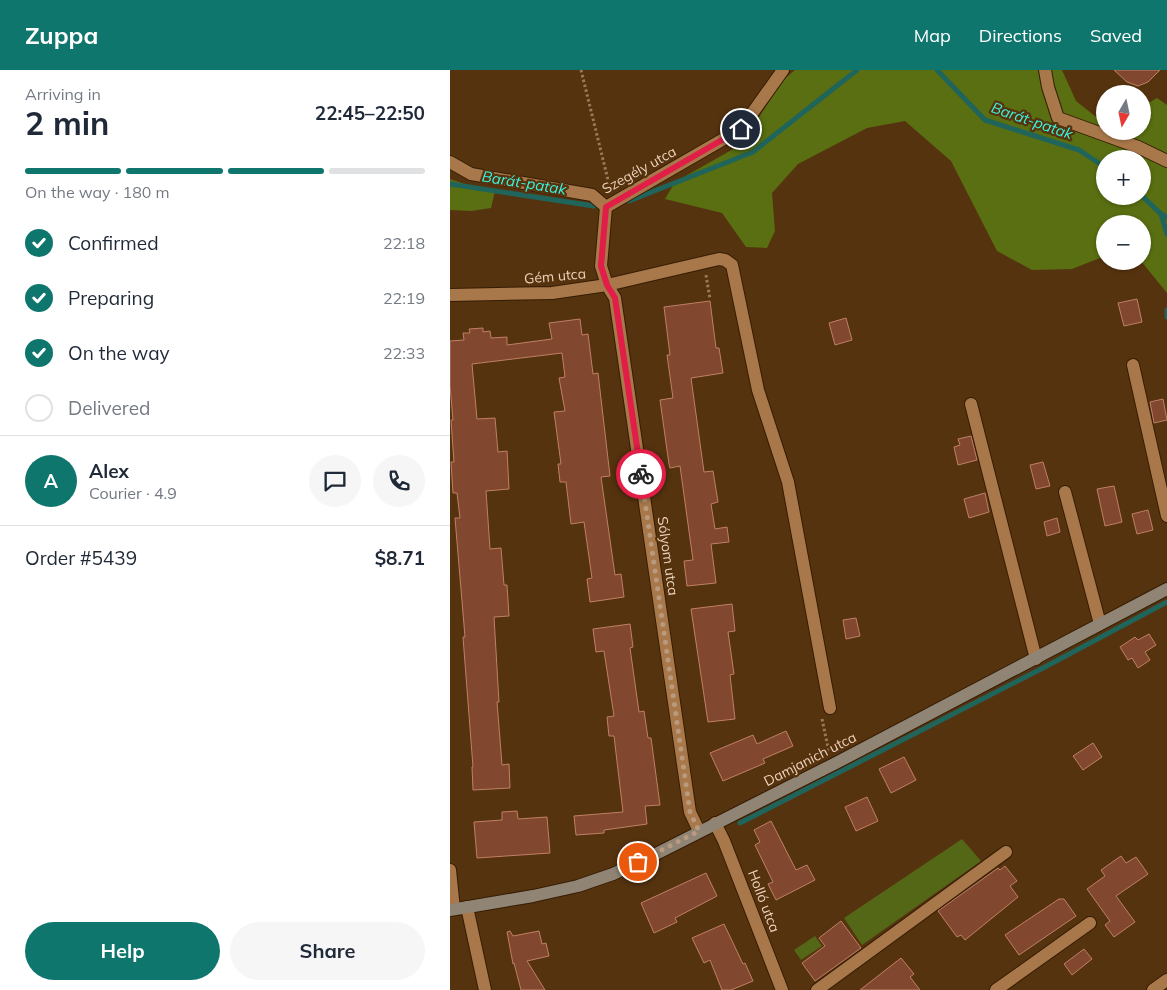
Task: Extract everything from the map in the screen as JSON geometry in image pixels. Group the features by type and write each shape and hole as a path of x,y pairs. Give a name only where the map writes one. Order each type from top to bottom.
{"main road":[{"name":"Damjanich utca","path":"452,909 578,886 613,874 834,764 1167,589"}],"street":[{"name":"Szegély utca","path":"450,162 471,174 592,195 606,207 741,129 783,70"},
{"path":"1045,70 1048,87 1058,118 1138,147 1167,161"},
{"name":"Sólyom utca","path":"606,207 601,266 607,285 615,298 690,812 699,831"},
{"name":"Gém utca","path":"450,296 552,293 607,285 719,259 725,260 732,265 758,390 788,482 830,708"},
{"path":"1134,365 1167,516"},
{"path":"971,404 1036,658"},
{"path":"1065,492 1100,624"},
{"name":"Holló utca","path":"715,823 782,990"},
{"path":"817,990 1006,852"},
{"path":"450,870 452,909"},
{"path":"467,907 485,990"},
{"path":"996,990 1090,923"},
{"path":"1153,990 1167,980"}],"path":[{"path":"581,70 608,180 606,207"},
{"path":"704,263 710,299"},
{"path":"830,708 821,713 827,749 834,764"}],"green space":[{"path":"795,70 1062,70 1076,101 1096,117 1096,140 1151,140 1151,101 1157,98 1167,105 1167,293 1148,270 1151,270 1151,215 1096,215 1096,260 1072,269 1032,270 997,251 951,161 905,121 867,128 798,164 772,193 775,231 767,248 746,247 722,213 665,199 675,182 742,144 782,81"},
{"path":"450,179 470,186 495,191 491,208 471,211 450,210"},
{"path":"962,839 981,861 862,945 844,918"},
{"path":"815,936 822,946 801,960 794,950"}],"building":[{"path":"1114,70 1160,70 1148,82 1140,85 1127,82"},
{"path":"1137,299 1142,322 1124,326 1118,303"},
{"path":"710,301 716,348 719,348 723,373 691,378 704,472 713,471 718,502 711,504 715,529 727,527 729,542 711,544 716,583 687,586 684,561 693,560 680,466 670,468 660,400 673,398 667,355 670,355 664,307"},
{"path":"846,318 852,340 835,345 829,323"},
{"path":"580,319 582,335 588,334 593,374 598,373 610,476 601,477 615,575 621,574 624,597 590,602 587,579 592,578 584,522 571,524 566,482 560,482 558,464 561,464 554,412 565,411 559,378 565,377 562,353 472,364 477,419 495,418 498,452 507,451 509,489 486,491 490,549 501,548 504,585 507,585 509,616 494,617 499,702 497,702 502,765 509,764 510,788 473,790 473,767 463,637 465,637 455,518 460,518 457,493 453,493 451,462 454,462 451,420 453,420 450,386 450,341 464,340 463,333 470,333 469,329 483,328 483,332 490,331 491,338 507,337 507,345 552,339 549,323"},
{"path":"1163,399 1167,420 1154,423 1150,402"},
{"path":"971,436 977,460 958,465 954,447 960,445 958,439"},
{"path":"1043,462 1050,486 1036,489 1030,465"},
{"path":"1114,486 1122,522 1105,526 1097,489"},
{"path":"985,493 989,512 969,518 964,499"},
{"path":"1148,510 1153,530 1137,534 1132,514"},
{"path":"1057,518 1060,532 1047,536 1044,522"},
{"path":"732,604 735,631 728,632 734,674 730,675 735,719 708,722 691,609"},
{"path":"856,618 860,636 846,639 843,620"},
{"path":"630,624 633,647 630,648 639,712 644,711 648,738 651,738 660,805 645,806 647,824 604,830 604,833 576,835 574,816 623,812 614,736 609,736 607,717 614,716 604,651 596,652 593,629"},
{"path":"1149,634 1156,645 1145,652 1150,660 1138,668 1132,658 1128,660 1120,647 1135,637 1138,640"},
{"path":"786,731 793,746 763,759 765,763 723,781 710,753 753,735 757,744"},
{"path":"1093,743 1102,757 1083,770 1073,756"},
{"path":"904,757 916,780 891,793 879,769"},
{"path":"867,797 878,821 856,831 845,807"},
{"path":"517,811 518,819 547,817 550,853 477,858 474,822 502,820 502,812"},
{"path":"771,821 796,870 807,865 815,880 776,900 768,884 773,882 755,845 760,842 754,830"},
{"path":"1121,856 1126,863 1136,857 1148,874 1116,896 1135,922 1114,937 1105,925 1110,921 1087,889 1105,876 1101,870"},
{"path":"1005,866 1017,881 1010,886 1018,897 965,940 961,935 957,937 938,911 998,868 1000,870"},
{"path":"706,873 717,896 675,918 677,922 654,933 641,903"},
{"path":"1059,899 1064,899 1076,916 1019,955 1005,935"},
{"path":"841,921 861,948 815,981 802,963 825,946 819,938"},
{"path":"724,924 753,981 731,990 722,990 710,960 704,963 692,938"},
{"path":"510,931 513,936 539,931 542,944 546,943 549,956 527,961 545,990 521,990 513,964 507,932"},
{"path":"1084,949 1092,959 1072,975 1064,964"},
{"path":"901,958 914,974 910,977 920,990 860,990"}],"waterway":[{"name":"Barát-patak","path":"629,201 753,152 857,70"},
{"name":"Barát-patak","path":"937,70 985,120 1079,150 1096,161"},
{"name":"Barát-patak","path":"450,184 594,206"},
{"name":"Barát-patak","path":"1151,205 1167,217"},
{"path":"1161,214 1167,234"},
{"path":"1167,310 1167,317"},
{"path":"740,823 1043,668 1167,602"}],"way so far":[{"path":"638,862 699,831 690,812 641,474"}],"route":[{"path":"641,474 615,298 607,285 601,266 606,207 741,129"}]}
